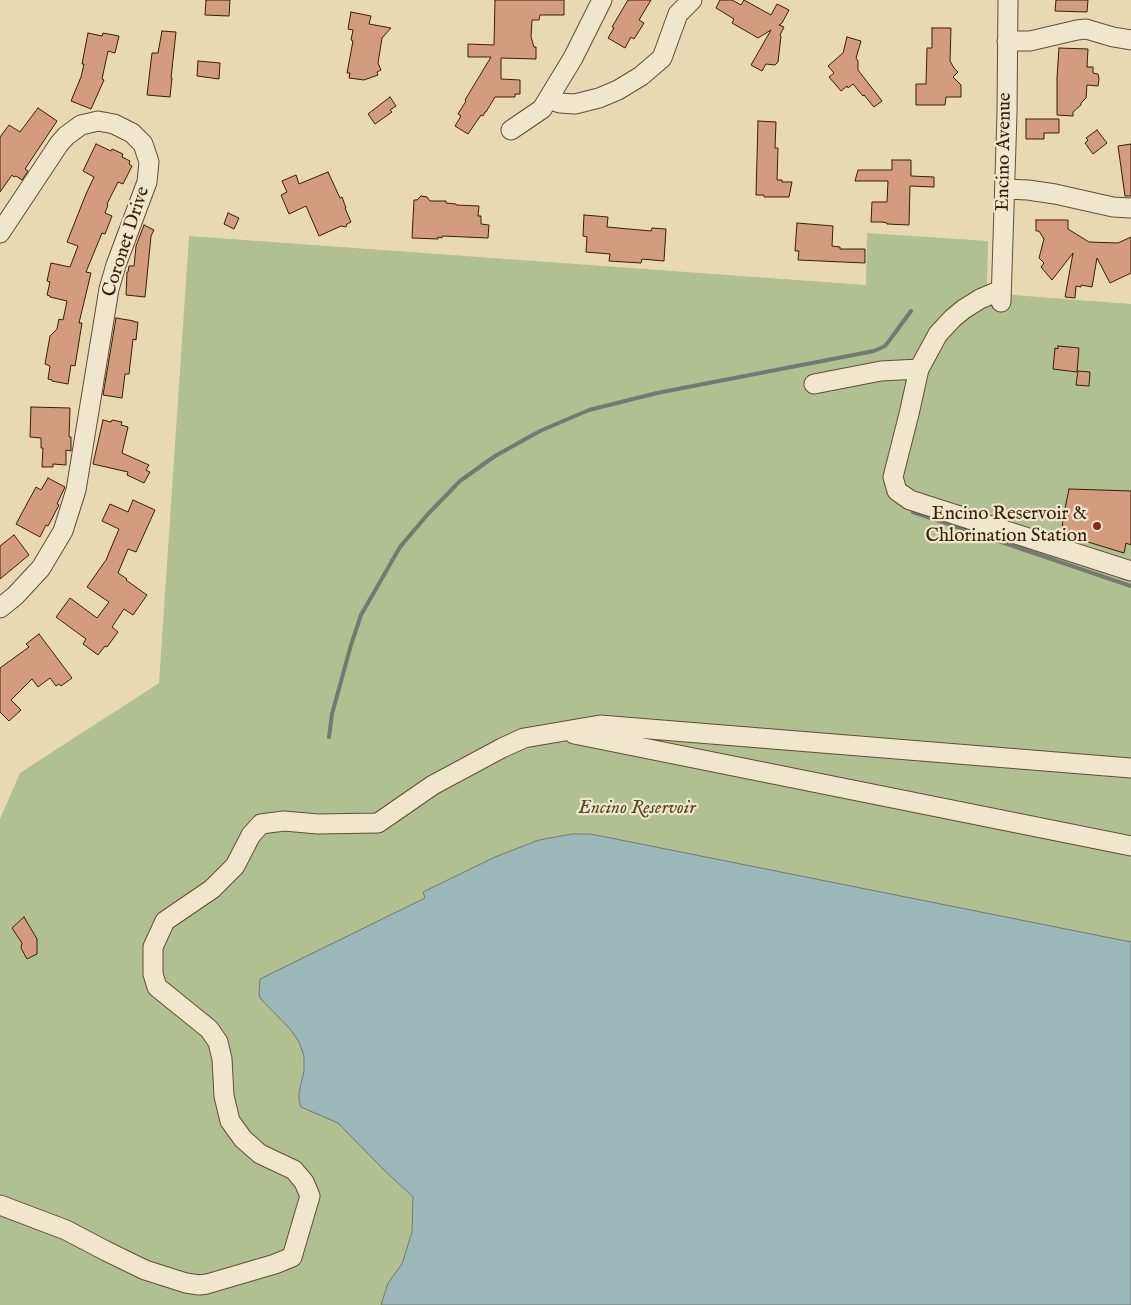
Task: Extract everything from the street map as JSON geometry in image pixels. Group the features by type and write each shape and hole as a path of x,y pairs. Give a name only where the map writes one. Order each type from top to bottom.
{"street":[{"path":"510,130 542,109 573,58 602,0"},
{"path":"548,99 560,103 575,104 599,98 618,90 641,76 662,58 678,14 692,0"},
{"name":"Encino Avenue","path":"918,369 938,334 953,318 980,299 1001,297 1008,0"},
{"path":"1007,40 1030,41 1077,30 1086,30 1131,40"},
{"name":"Coronet Drive","path":"0,233 59,144 81,125 98,121 114,124 132,133 143,144 149,162 147,182 109,289 76,490 62,531 41,568 15,596 0,608"},
{"path":"1005,189 1046,193 1113,207 1131,208"},
{"path":"814,384 882,371 918,369 893,477 897,491 910,500 1131,571"},
{"path":"0,1205 66,1230 145,1270 186,1283 207,1284 275,1264 292,1257 310,1196 304,1182 294,1170 260,1154 243,1139 230,1122 224,1096 222,1059 218,1042 209,1028 157,987 153,974 153,947 165,921 212,889 235,866 252,835 261,824 284,821 318,824 378,823 433,785 524,738 600,725 1131,768"},
{"path":"560,732 1131,846"}],"green space":[{"name":"Encino Reservoir","path":"867,233 988,241 987,293 1131,304 1131,1305 0,1305 0,819 20,773 159,683 189,236 866,285"}],"water":[{"name":"Encino Reservoir","path":"572,834 590,834 611,838 1131,942 1131,1305 381,1305 388,1283 402,1264 412,1232 413,1197 338,1123 301,1107 299,1092 304,1071 304,1056 299,1042 291,1030 260,998 260,979 425,898 423,892 495,857 539,840"}],"building":[{"path":"206,0 230,0 229,16 205,15"},
{"path":"495,0 564,0 564,15 540,15 539,20 532,20 531,37 534,47 536,47 536,59 501,58 501,79 520,80 520,94 515,94 515,97 495,97 486,112 483,116 481,115 468,134 455,126 461,116 458,114 491,57 468,57 468,44 494,45"},
{"path":"628,0 651,0 639,20 644,23 634,39 631,37 625,48 608,38 614,28 612,27"},
{"path":"720,0 732,0 741,5 744,0 771,15 777,4 789,10 779,25 784,27 780,35 778,62 775,65 766,64 762,71 751,65 771,30 758,38 732,23 734,19 716,8"},
{"path":"1056,0 1088,0 1087,12 1055,11"},
{"path":"351,12 371,16 369,24 391,28 382,38 378,63 381,70 377,72 378,75 364,80 349,78 350,73 347,73 353,41 351,40 353,30 348,29"},
{"path":"932,28 951,28 950,61 958,72 953,77 961,85 961,97 946,97 945,105 916,105 916,84 926,84 927,48 932,48"},
{"path":"162,31 176,32 170,97 147,95 152,53 158,53"},
{"path":"88,33 102,36 103,33 119,36 115,53 108,51 102,79 104,80 91,109 71,101 81,77"},
{"path":"847,37 861,41 856,58 858,70 882,101 874,107 853,84 841,91 829,77 834,73 828,66 843,53"},
{"path":"1059,48 1088,49 1087,67 1093,67 1093,73 1098,74 1098,86 1087,85 1086,98 1073,112 1073,116 1057,115"},
{"path":"198,61 220,63 219,79 197,76"},
{"path":"390,97 396,106 390,110 392,112 375,124 368,114"},
{"path":"38,108 57,121 25,169 28,171 22,180 12,175 0,192 0,137 9,125 20,132"},
{"path":"1026,119 1059,119 1059,133 1044,133 1044,139 1026,139"},
{"path":"758,121 776,122 775,148 778,148 777,180 792,182 789,197 764,197 764,195 756,195"},
{"path":"1097,130 1107,143 1093,154 1085,143 1088,140 1086,138"},
{"path":"96,144 123,154 122,157 130,161 129,164 132,166 123,184 118,182 107,204 105,213 112,216 105,234 102,233 86,272 91,273 79,323 82,323 75,366 71,365 68,384 48,379 50,366 45,364 50,336 57,329 59,319 63,320 67,301 47,295 50,282 47,281 51,263 70,267 78,246 67,242 94,177 83,171"},
{"path":"1131,144 1131,196 1125,196 1118,146"},
{"path":"892,160 911,160 911,176 934,177 934,187 910,186 909,225 871,222 872,202 887,202 888,181 855,181 858,170 892,170"},
{"path":"328,172 340,198 342,197 351,222 346,227 341,226 319,236 306,206 289,214 281,195 287,192 282,181 296,175 299,184"},
{"path":"421,196 427,197 430,201 446,201 446,203 456,205 479,206 478,216 481,216 481,224 489,225 488,238 442,236 442,238 438,237 438,239 412,238 414,200"},
{"path":"228,213 239,218 234,229 224,224"},
{"path":"584,215 608,217 607,227 651,231 652,228 666,229 664,261 642,259 641,263 609,261 610,254 586,252 587,237 583,236"},
{"path":"1036,220 1068,220 1068,229 1089,242 1118,243 1131,237 1131,273 1110,283 1097,258 1092,287 1076,286 1075,298 1065,297 1073,253 1052,280 1041,267 1044,263 1039,258 1044,239 1039,231 1036,231"},
{"path":"797,223 833,226 832,246 840,247 840,249 865,249 865,263 798,260 799,251 795,251"},
{"path":"144,225 154,230 151,236 145,297 126,295 127,272 129,266 134,266 136,246"},
{"path":"116,318 138,322 136,340 133,339 129,374 125,374 122,398 103,395"},
{"path":"1058,346 1079,348 1077,372 1053,369 1055,348 1058,349"},
{"path":"1078,371 1090,372 1089,386 1076,385"},
{"path":"31,407 70,408 69,437 71,437 71,451 66,450 66,465 53,464 53,467 42,467 43,448 41,448 41,438 30,437"},
{"path":"103,420 122,422 121,425 128,427 122,453 149,465 146,470 150,472 144,483 127,475 128,472 93,464"},
{"path":"48,478 65,487 57,504 59,505 40,537 16,524 36,487 41,490"},
{"name":"Encino Reservoir & Chlorination Station","path":"1069,489 1131,491 1131,545 1126,543 1124,553 1062,534"},
{"path":"133,500 155,510 136,552 128,549 118,573 147,595 133,615 124,609 112,627 118,632 107,647 105,646 98,655 83,644 86,639 56,617 70,598 97,618 109,602 87,587 106,560 119,529 102,521 110,504 128,512"},
{"path":"14,535 29,555 0,579 0,546"},
{"path":"39,634 72,678 61,686 59,684 56,686 50,678 38,687 32,679 11,700 21,710 9,721 0,712 0,668 29,647 26,644"},
{"path":"24,917 37,939 37,954 27,959 21,948 22,943 12,928"}],"waterway":[{"path":"329,737 332,714 361,615 400,547 460,481 495,456 540,431 589,410 657,393 874,351 885,346 911,311"},
{"path":"913,512 1131,586"}],"place":[{"name":"Encino Reservoir & Chlorination Station","path":"1097,526"}]}
